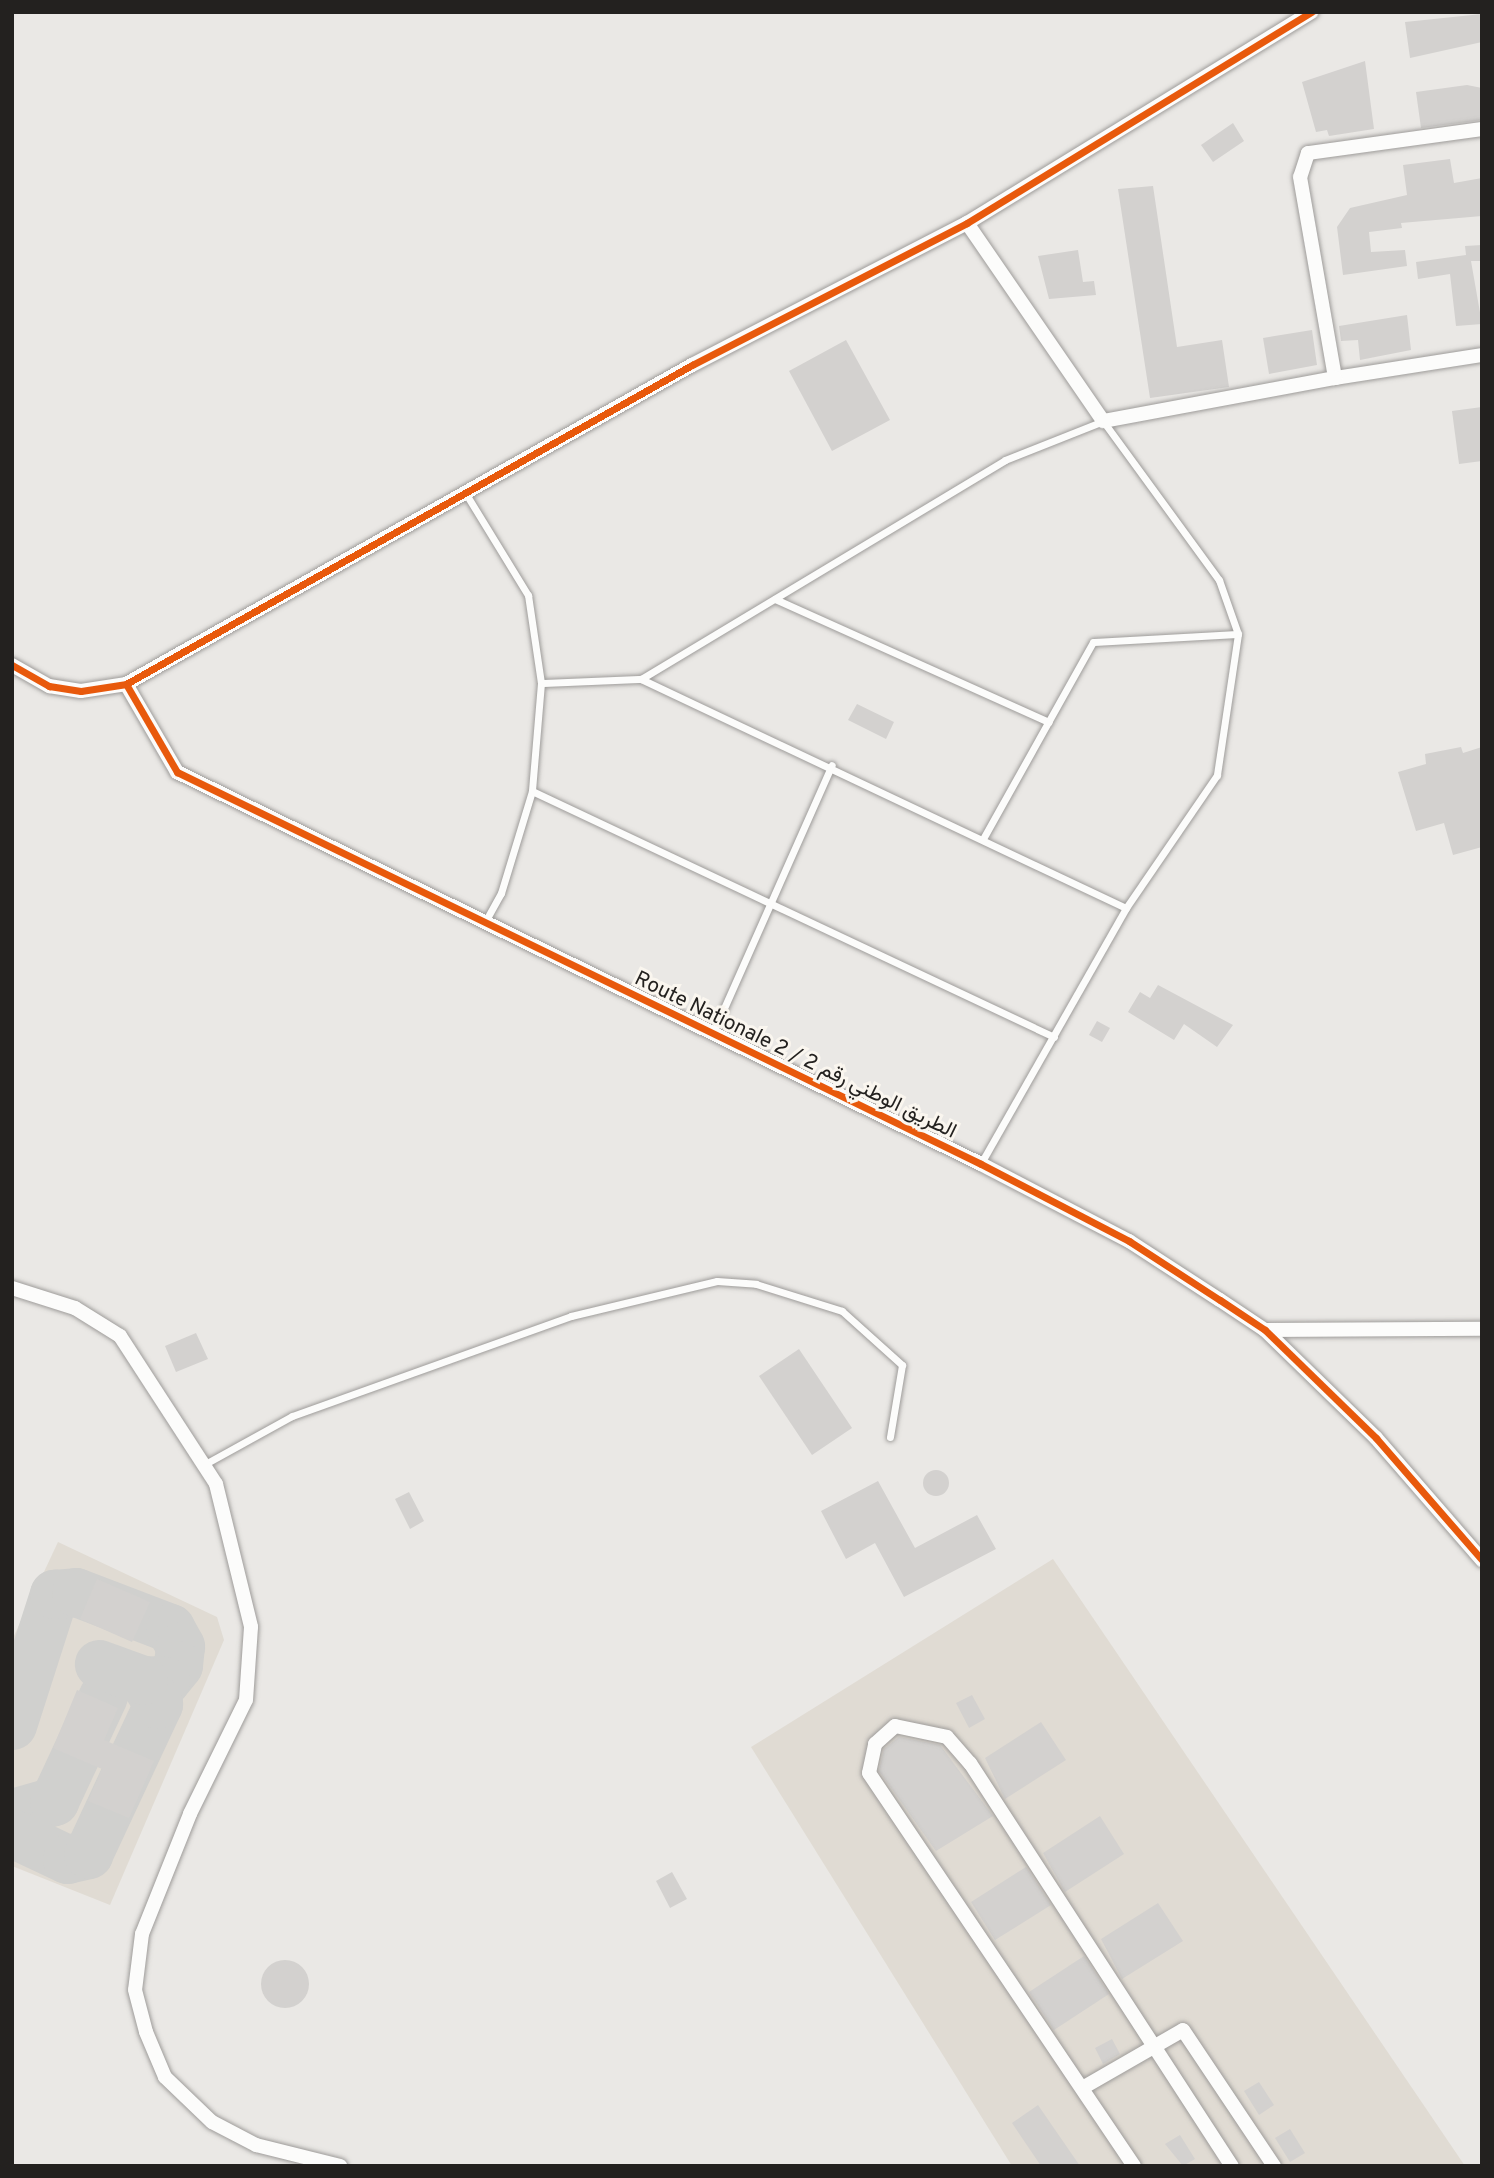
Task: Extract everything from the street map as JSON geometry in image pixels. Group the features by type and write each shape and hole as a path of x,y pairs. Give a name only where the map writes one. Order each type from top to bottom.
{"street":[{"path":"12,665 49,686 81,691 126,684 692,365 967,223 1311,12"},
{"path":"1335,378 1304,205 1304,158 1482,130"},
{"path":"967,223 1103,421 1335,378 1482,355"},
{"name":"Route Nationale 2 / الطريق الوطني رقم 2","path":"126,684 177,772 484,926 981,1164 1129,1241 1265,1330 1376,1438 1482,1560"},
{"path":"12,1288 75,1308 120,1336 205,1464 237,1552 251,1628 246,1700 190,1814 142,1934 135,1990 165,2077 212,2122 256,2145 340,2166"},
{"path":"1265,1330 1482,1329"},
{"path":"1134,2166 1084,2087 869,1773 875,1744 895,1727 947,1737 970,1763 1232,2166"},
{"path":"1084,2087 1182,2030 1274,2166"}],"lane":[{"path":"641,680 1005,460 1103,421 1219,580 1238,634 1217,775 1126,908 981,1164"},
{"path":"466,494 528,595 541,683 532,791 501,893 484,926"},
{"path":"775,599 1048,722"},
{"path":"984,837 1093,642 1238,634"},
{"path":"541,683 641,680 832,765 1126,908"},
{"path":"712,1035 769,900 832,765"},
{"path":"532,791 769,900 1054,1037"},
{"path":"205,1464 292,1416 558,1321 717,1281 756,1284 842,1311 902,1365 890,1437"}],"shaded area":[{"path":"58,1542 217,1617 224,1640 110,1905 12,1866 12,1640"},
{"path":"1053,1559 1465,2166 1012,2166 751,1747"}],"building":[{"path":"1482,14 1482,42 1410,58 1405,22"},
{"path":"1365,61 1374,129 1329,136 1327,130 1316,132 1302,82"},
{"path":"1467,85 1482,88 1482,120 1421,128 1416,92"},
{"path":"1233,123 1244,141 1213,162 1201,145"},
{"path":"1450,159 1454,183 1482,178 1482,216 1401,223 1402,228 1369,232 1371,252 1405,250 1407,266 1343,275 1337,227 1350,208 1407,195 1403,165"},
{"path":"1153,186 1177,347 1222,340 1229,387 1150,398 1118,189"},
{"path":"1482,245 1482,261 1471,261 1482,324 1456,326 1450,274 1418,279 1416,262 1466,255 1465,246"},
{"path":"1078,250 1083,282 1094,281 1096,295 1049,299 1038,256"},
{"path":"1407,315 1411,350 1360,360 1358,340 1341,341 1339,326"},
{"path":"1312,330 1317,365 1269,374 1263,338"},
{"path":"846,340 890,420 832,451 789,371"},
{"path":"1482,407 1482,461 1459,464 1452,411"},
{"path":"857,704 894,722 886,739 848,720"},
{"path":"1461,747 1463,753 1482,747 1482,847 1453,855 1444,823 1416,831 1398,772 1426,764 1425,754"},
{"path":"1158,985 1233,1025 1217,1047 1184,1024 1174,1040 1128,1012 1140,992 1150,998"},
{"path":"1097,1021 1110,1028 1102,1042 1089,1035"},
{"path":"196,1333 208,1359 176,1372 165,1346"},
{"path":"799,1349 852,1428 812,1455 759,1376"},
{"path":"936,1470 945,1474 949,1483 945,1492 936,1496 927,1492 923,1483 927,1474"},
{"path":"878,1481 915,1548 977,1515 996,1549 904,1597 875,1543 846,1559 821,1511"},
{"path":"409,1492 424,1521 410,1529 395,1499"},
{"path":"97,1579 150,1602 132,1642 80,1619"},
{"path":"77,1690 118,1708 104,1740 154,1761 129,1818 88,1801 102,1769 53,1748"},
{"path":"972,1695 985,1719 969,1728 956,1703"},
{"path":"1041,1722 1066,1760 1005,1799 985,1758"},
{"path":"899,1737 940,1745 993,1816 936,1851 879,1771 884,1749"},
{"path":"1100,1816 1124,1854 1065,1892 1043,1853"},
{"path":"1026,1867 1051,1905 995,1940 971,1902"},
{"path":"672,1872 687,1899 670,1908 656,1881"},
{"path":"1158,1903 1183,1941 1122,1979 1101,1939"},
{"path":"1084,1956 1109,1994 1054,2030 1029,1992"},
{"path":"285,1960 302,1967 309,1984 302,2001 285,2008 268,2001 261,1984 268,1967"},
{"path":"1112,2039 1120,2054 1103,2064 1095,2048"},
{"path":"1259,2082 1274,2105 1259,2115 1244,2091"},
{"path":"1038,2105 1080,2166 1041,2166 1012,2123"},
{"path":"1290,2129 1305,2153 1290,2162 1275,2138"},
{"path":"1180,2135 1195,2159 1183,2166 1165,2144"}],"taxiway":[{"path":"12,1725 54,1594 76,1592 170,1628 180,1646 178,1665 165,1681 143,1680"},
{"path":"12,1833 67,1859 88,1854 158,1704 143,1680 99,1664"},
{"path":"12,1813 54,1801 103,1696"}],"cycle path":[{"path":"12,665 49,686 81,691 126,684 692,365 967,223 1311,12"},
{"path":"126,684 177,772 981,1164 1129,1241 1265,1330 1376,1438 1482,1560"}]}
